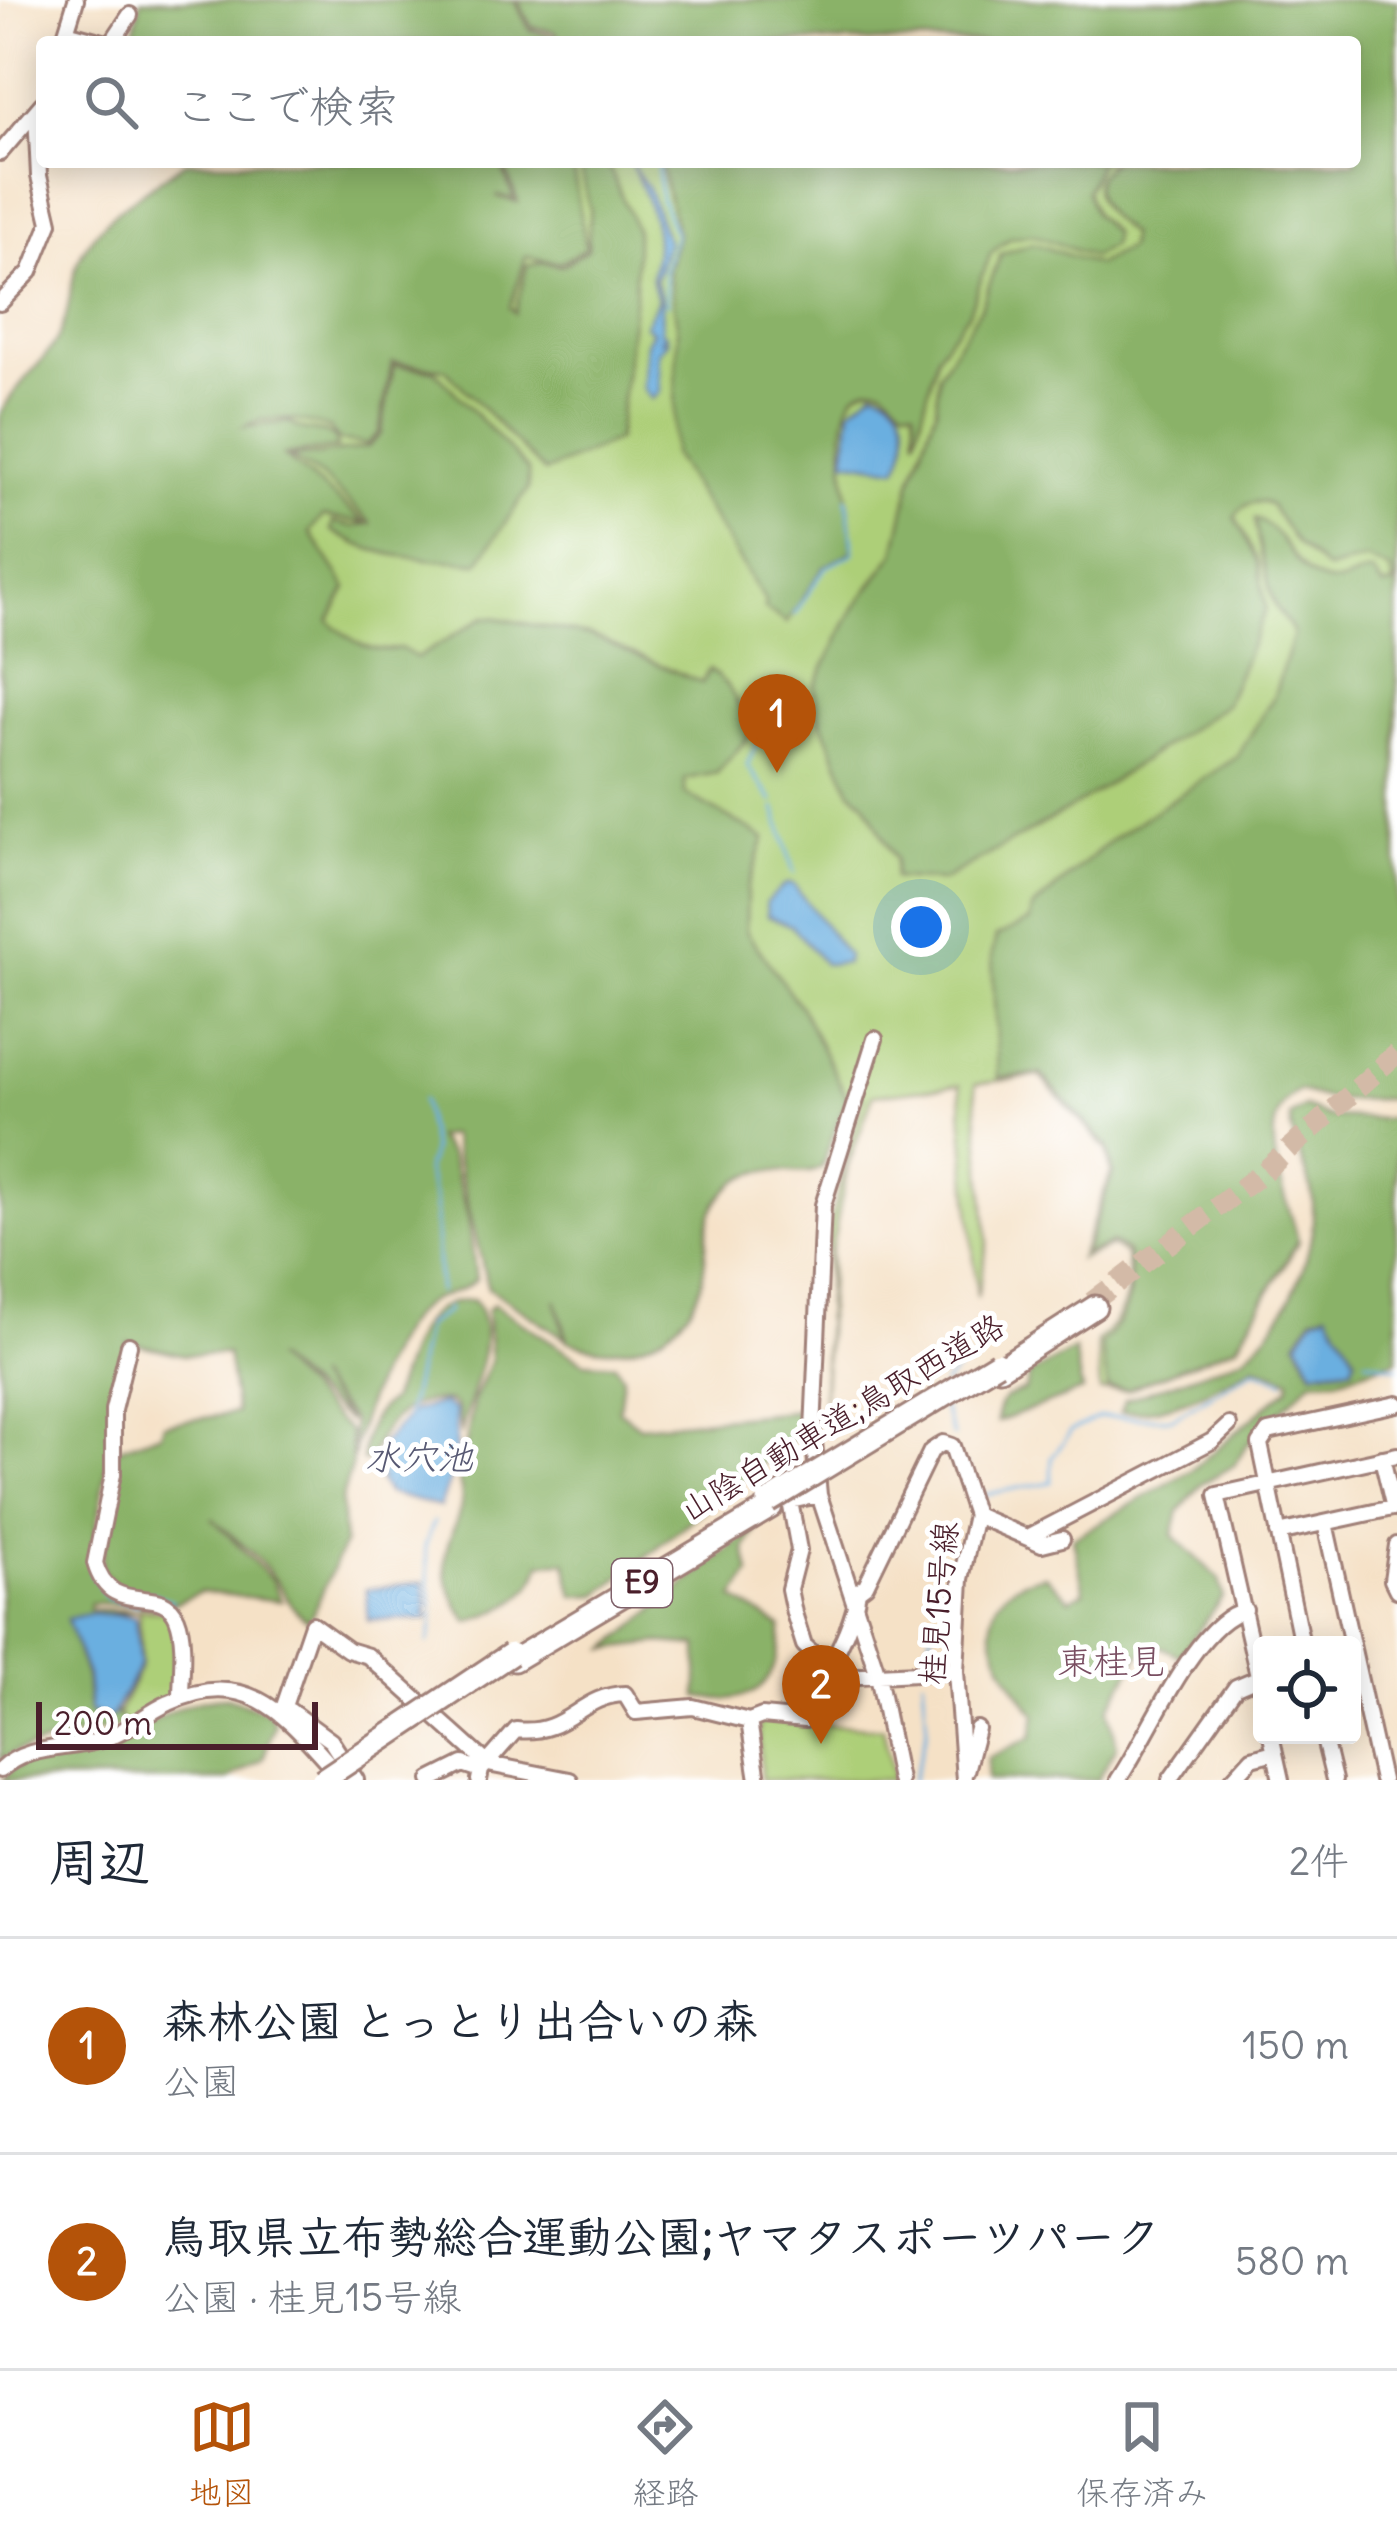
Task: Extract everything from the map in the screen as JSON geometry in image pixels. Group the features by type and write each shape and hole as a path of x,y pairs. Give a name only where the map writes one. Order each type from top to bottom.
{"highway":[{"name":"山陰自動車道;鳥取西道路","path":"322,1780 512,1657 776,1503 1093,1305"},
{"name":"山陰自動車道;鳥取西道路","path":"333,1780 512,1657"}],"street":[{"path":"64,36 76,0"},
{"path":"116,36 130,15"},
{"path":"0,153 36,111"},
{"path":"0,302 30,272 50,223 39,168"},
{"path":"875,1039 823,1205 813,1432 819,1495 878,1676 899,1780"},
{"path":"129,1345 113,1410 113,1474 95,1563 99,1577 117,1596 160,1601 172,1609 179,1622 182,1697"},
{"path":"1300,1636 1260,1444 1268,1432 1397,1404"},
{"path":"1028,1538 1212,1441 1229,1425"},
{"name":"桂見15号線","path":"483,1772 516,1730 571,1721 593,1698 625,1694 636,1712 693,1707 749,1721 762,1716 805,1720 823,1672 853,1628 856,1605 931,1451 943,1443 952,1446 975,1515 961,1579 956,1671 965,1776"},
{"path":"1253,1647 1217,1495 1389,1456 1395,1507 1279,1533"},
{"path":"819,1495 776,1503 800,1550 790,1589 794,1613 804,1645 823,1672 878,1676 956,1671"},
{"path":"975,1515 1042,1544 1062,1539"},
{"path":"1325,1523 1349,1636"},
{"path":"1397,1545 1392,1580 1397,1590"},
{"path":"1118,1780 1135,1756 1146,1725 1220,1622 1244,1610"},
{"path":"283,1710 312,1624 348,1650 368,1656 483,1772"},
{"path":"1170,1780 1236,1687 1253,1679"},
{"path":"1361,1689 1382,1780"},
{"path":"0,1770 16,1757 103,1739 182,1697 234,1691 283,1710 331,1741 356,1780"},
{"path":"956,1700 975,1701"},
{"path":"283,1710 344,1780"},
{"path":"749,1721 758,1780"},
{"path":"965,1776 976,1729"},
{"path":"1273,1744 1281,1780"},
{"path":"1325,1744 1334,1780"},
{"path":"1232,1780 1252,1758 1274,1752"},
{"path":"431,1780 463,1764 483,1772 570,1780"}],"green space":[{"path":"141,0 514,0 530,30 554,36 133,36"},
{"path":"517,0 1397,0 1397,1099 1331,1100 1299,1091 1284,1104 1276,1120 1276,1160 1298,1240 1237,1345 1127,1389 1108,1388 1101,1344 1128,1303 1127,1252 1112,1243 1084,1255 1113,1173 1108,1147 1041,1074 998,1078 992,955 996,937 1030,921 1032,909 1111,840 1237,757 1274,696 1293,635 1272,595 1255,519 1274,531 1315,578 1340,582 1372,572 1383,587 1394,585 1390,570 1366,559 1327,570 1296,543 1271,506 1246,505 1235,517 1258,561 1266,609 1225,705 1078,804 942,881 894,878 895,859 865,802 850,790 817,711 815,685 853,610 895,553 912,478 936,410 939,373 980,309 1001,254 1033,243 1097,265 1128,248 1129,234 1104,209 1095,190 1106,168 1361,168 1361,36 558,36 532,27"},
{"path":"177,168 502,168 514,199 496,196 518,202 505,168 573,168 586,248 560,263 526,257 510,308 515,313 527,266 541,262 562,266 588,249 590,210 580,168 610,168 636,230 635,296 617,440 544,472 445,369 392,362 379,433 367,444 340,441 330,429 298,421 263,420 244,427 290,422 336,438 337,448 283,455 366,523 323,516 310,532 347,588 329,621 353,640 370,648 400,648 417,658 484,617 497,618 593,636 702,683 709,669 728,686 753,732 717,773 685,779 685,794 765,838 747,888 746,931 801,1008 847,1097 822,1167 802,1173 754,1173 727,1190 712,1212 703,1274 691,1306 663,1334 627,1348 588,1347 568,1340 556,1299 565,1338 488,1288 451,1135 436,1137 450,1155 468,1216 476,1279 424,1305 407,1323 376,1381 353,1459 352,1420 314,1377 349,1422 273,1358 349,1432 352,1464 341,1501 344,1544 309,1621 260,1562 212,1518 272,1580 281,1601 201,1592 172,1604 122,1593 101,1569 117,1449 161,1433 164,1424 236,1413 227,1354 184,1355 128,1342 92,1555 108,1595 156,1606 90,1603 89,1609 138,1611 67,1619 86,1677 89,1712 104,1719 117,1713 125,1725 17,1751 1,1760 0,415 61,332 82,253 121,209"},
{"path":"370,168 1260,168 1397,480 1397,621 1377,636 1285,1010 1255,1220 1299,1241 1238,1345 1127,1390 1100,1391 1097,1342 1120,1313 1127,1292 1125,1255 1112,1246 1079,1259 1111,1173 1107,1150 1040,1076 975,1084 988,1241 977,1298 960,1085 873,1095 848,1166 831,1252 823,1410 828,1229 863,1096 772,1106 188,473"},
{"path":"661,168 1097,168 1086,191 1094,214 1113,233 1112,245 1093,257 1032,234 1010,238 991,253 969,312 938,353 916,439 914,408 904,407 884,388 862,389 850,403 844,454 852,552 824,567 787,623 764,608 765,601 673,455 678,330 668,270 677,234"},
{"path":"394,365 434,370 528,470 528,489 478,563 402,556 348,540 331,530 333,522 353,527 371,523 321,476 288,456 368,447 381,434"},
{"path":"1305,1107 1329,1117 1397,1119 1397,1360 1337,1379 1312,1380 1247,1445 1235,1465 1202,1484 1179,1511 1173,1535 1219,1579 1223,1597 1180,1656 1159,1646 1139,1656 1109,1708 1117,1746 1098,1780 987,1780 988,1758 1032,1737 1036,1714 998,1655 993,1615 1001,1598 1017,1584 1045,1575 1070,1599 1084,1592 1073,1538 1193,1469 1289,1387 1290,1379 1255,1365 1174,1404 1121,1412 1125,1400 1247,1354 1286,1306 1304,1266 1313,1205 1290,1116","holes":["1327,1312 1356,1357 1352,1367 1312,1371 1297,1341 1313,1316"]},
{"path":"473,1300 481,1314 484,1347 461,1435 457,1408 450,1402 421,1403 399,1414 382,1434 370,1460 363,1461 369,1426 390,1401 416,1334 438,1309"},
{"path":"493,1304 584,1362 615,1364 623,1376 619,1410 640,1426 802,1410 805,1429 598,1595 574,1596 566,1562 541,1563 523,1595 469,1622 453,1597 445,1557 462,1498 459,1482 474,1399 491,1360 487,1310"},
{"path":"1074,1350 1082,1391 997,1422 1000,1404 1025,1390 1030,1375"},
{"path":"757,1525 745,1549 750,1573 734,1598 781,1627 776,1663 761,1686 736,1698 698,1697 698,1646 661,1643 607,1649"},
{"path":"139,1610 168,1611 176,1628 176,1692 125,1725 118,1713 141,1665"},
{"path":"227,1697 268,1712 275,1724 263,1759 228,1780 3,1780 20,1765 97,1748 176,1709"},
{"path":"759,1720 883,1728 894,1780 761,1780"}],"water":[{"path":"633,168 648,188 667,241 655,280 662,301 661,332 667,335 661,339 668,340 658,352 660,392 652,399 643,388 646,343 652,331 645,325 658,300 652,277 656,235"},
{"path":"874,390 886,394 902,411 907,434 897,468 845,460 851,409"},
{"path":"786,884 793,884 847,955 846,963 824,964 792,926 767,916 766,902"},
{"path":"1328,1312 1356,1358 1352,1366 1313,1370 1298,1341 1314,1317"},
{"name":"水穴池","path":"443,1403 455,1411 456,1462 440,1507 387,1493 380,1482 380,1446 412,1411"},
{"path":"424,1582 428,1619 368,1620 366,1589"},
{"path":"92,1613 135,1617 140,1665 111,1717 90,1712 87,1676 67,1619"}],"waterway":[{"path":"658,168 661,199 675,234 664,270 667,305"},
{"path":"794,615 825,568 854,553 847,498"},
{"path":"744,703 762,733 747,765 773,801"},
{"path":"775,808 794,873"},
{"path":"422,1100 432,1150 426,1170 435,1200 439,1293"},
{"path":"407,1416 426,1325 448,1311 446,1307"},
{"path":"944,1384 966,1359"},
{"path":"1366,1360 1397,1367"},
{"path":"976,1496 1051,1482 1052,1458 1071,1431 1099,1417 1172,1418 1255,1369 1284,1381"},
{"path":"942,1406 953,1436"},
{"path":"966,1466 971,1481"},
{"path":"433,1620 425,1546 434,1522"},
{"path":"91,1571 106,1597 137,1605"},
{"path":"148,1593 172,1601"},
{"path":"922,1667 932,1632 956,1598"},
{"path":"428,1643 433,1624"},
{"path":"913,1780 927,1729 923,1679"}],"tunnel":[{"path":"1092,1302 1266,1170 1397,1053"}],"place":[{"name":"森林公園 とっとり出合いの森","path":"777,773"},
{"name":"鳥取県立布勢総合運動公園;ヤマタスポーツパーク","path":"821,1744"}],"district":[{"name":"東桂見","path":"1111,1661"}]}
